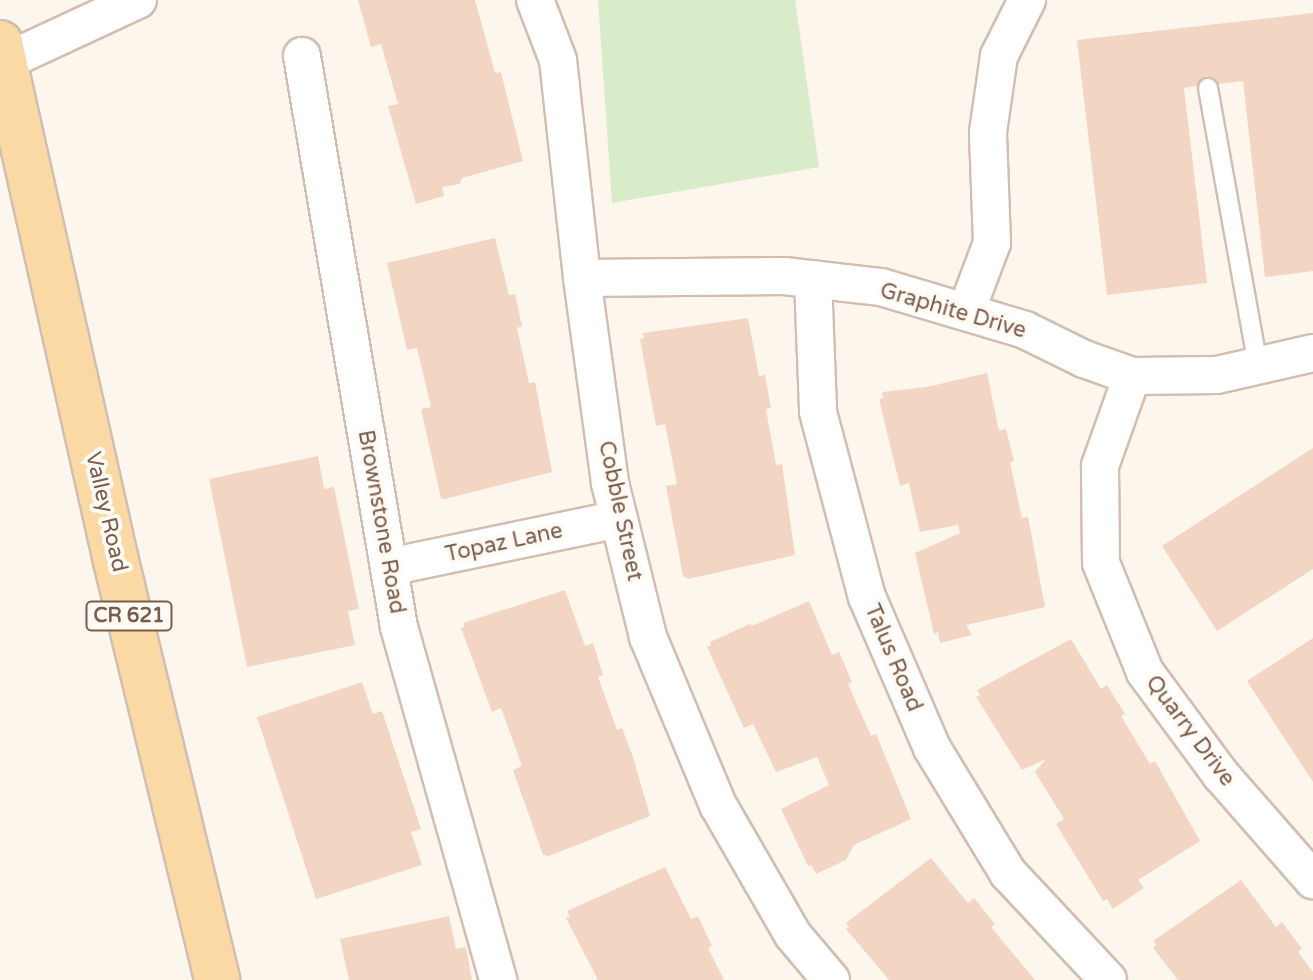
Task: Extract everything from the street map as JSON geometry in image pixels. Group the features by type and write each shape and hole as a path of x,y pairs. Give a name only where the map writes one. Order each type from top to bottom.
{"main road":[{"name":"Valley Road","path":"2,56 116,561 217,980"}],"street":[{"path":"2,56 138,0"},
{"name":"Cobble Street","path":"535,0 558,60 582,278 610,483 648,637 718,805 793,935 831,980"},
{"path":"966,312 992,243 988,132 999,56 1027,0"},
{"name":"Brownstone Road","path":"302,56 399,627 498,980"},
{"name":"Graphite Drive","path":"582,278 784,276 881,287 1025,330 1084,359 1132,376 1217,375 1313,353"},
{"name":"Talus Road","path":"813,279 818,412 867,597 932,748 1008,873 1108,980"},
{"name":"Quarry Drive","path":"1132,376 1100,466 1101,563 1145,672 1221,775 1313,880"},
{"name":"Topaz Lane","path":"389,567 619,519"}],"lane":[{"path":"1208,88 1258,366"}],"green space":[{"path":"598,0 795,0 819,167 612,203"}],"building":[{"path":"358,0 475,0 495,73 501,72 523,161 462,178 460,184 442,187 444,196 416,204 388,106 398,104 381,44 371,47"},
{"path":"1313,13 1313,271 1265,277 1243,81 1219,84 1207,76 1196,86 1184,88 1207,283 1107,295 1077,40"},
{"path":"495,238 509,295 515,294 522,326 517,328 529,383 535,382 552,472 445,499 441,498 421,409 431,407 417,348 407,350 387,263"},
{"path":"748,318 759,376 765,375 771,408 766,409 776,465 782,464 795,555 688,579 683,576 666,486 677,484 665,424 656,426 640,339 644,338 643,333"},
{"path":"987,373 999,431 1006,429 1014,461 1010,463 1022,518 1028,517 1045,607 966,625 972,635 940,643 938,632 934,634 915,553 960,533 958,525 920,532 909,483 900,486 879,399 883,398 882,392 927,387"},
{"path":"1313,448 1313,569 1217,631 1162,546"},
{"path":"318,456 324,489 334,487 359,609 348,611 355,645 247,667 209,479"},
{"path":"565,590 585,646 593,643 603,675 598,677 617,730 622,728 633,757 650,816 549,856 543,855 513,770 522,766 501,708 492,712 461,628 465,627 463,623"},
{"path":"809,601 832,655 839,652 852,682 848,684 871,736 876,734 911,819 854,845 846,860 816,874 811,865 808,866 781,809 829,785 817,757 776,772 753,724 744,728 707,647 711,645 710,642"},
{"path":"1313,638 1313,782 1247,681"},
{"path":"1071,639 1101,689 1107,685 1125,714 1121,716 1150,764 1155,761 1200,841 1138,880 1144,888 1113,909 1107,899 1103,901 1056,824 1064,819 1035,772 1046,759 1022,770 976,697 980,695 977,690"},
{"path":"362,682 373,714 382,711 421,829 411,832 422,865 316,899 257,717"},
{"path":"931,858 968,903 974,898 995,924 991,927 1035,980 889,980 846,929 849,927 846,923"},
{"path":"665,867 691,919 698,916 712,946 708,948 724,980 598,980 566,918 570,916 567,911"},
{"path":"1241,880 1276,927 1282,922 1302,949 1298,952 1313,972 1313,980 1178,980 1153,948 1156,945 1153,941"},
{"path":"449,916 456,949 466,947 472,980 349,980 340,939"}]}
